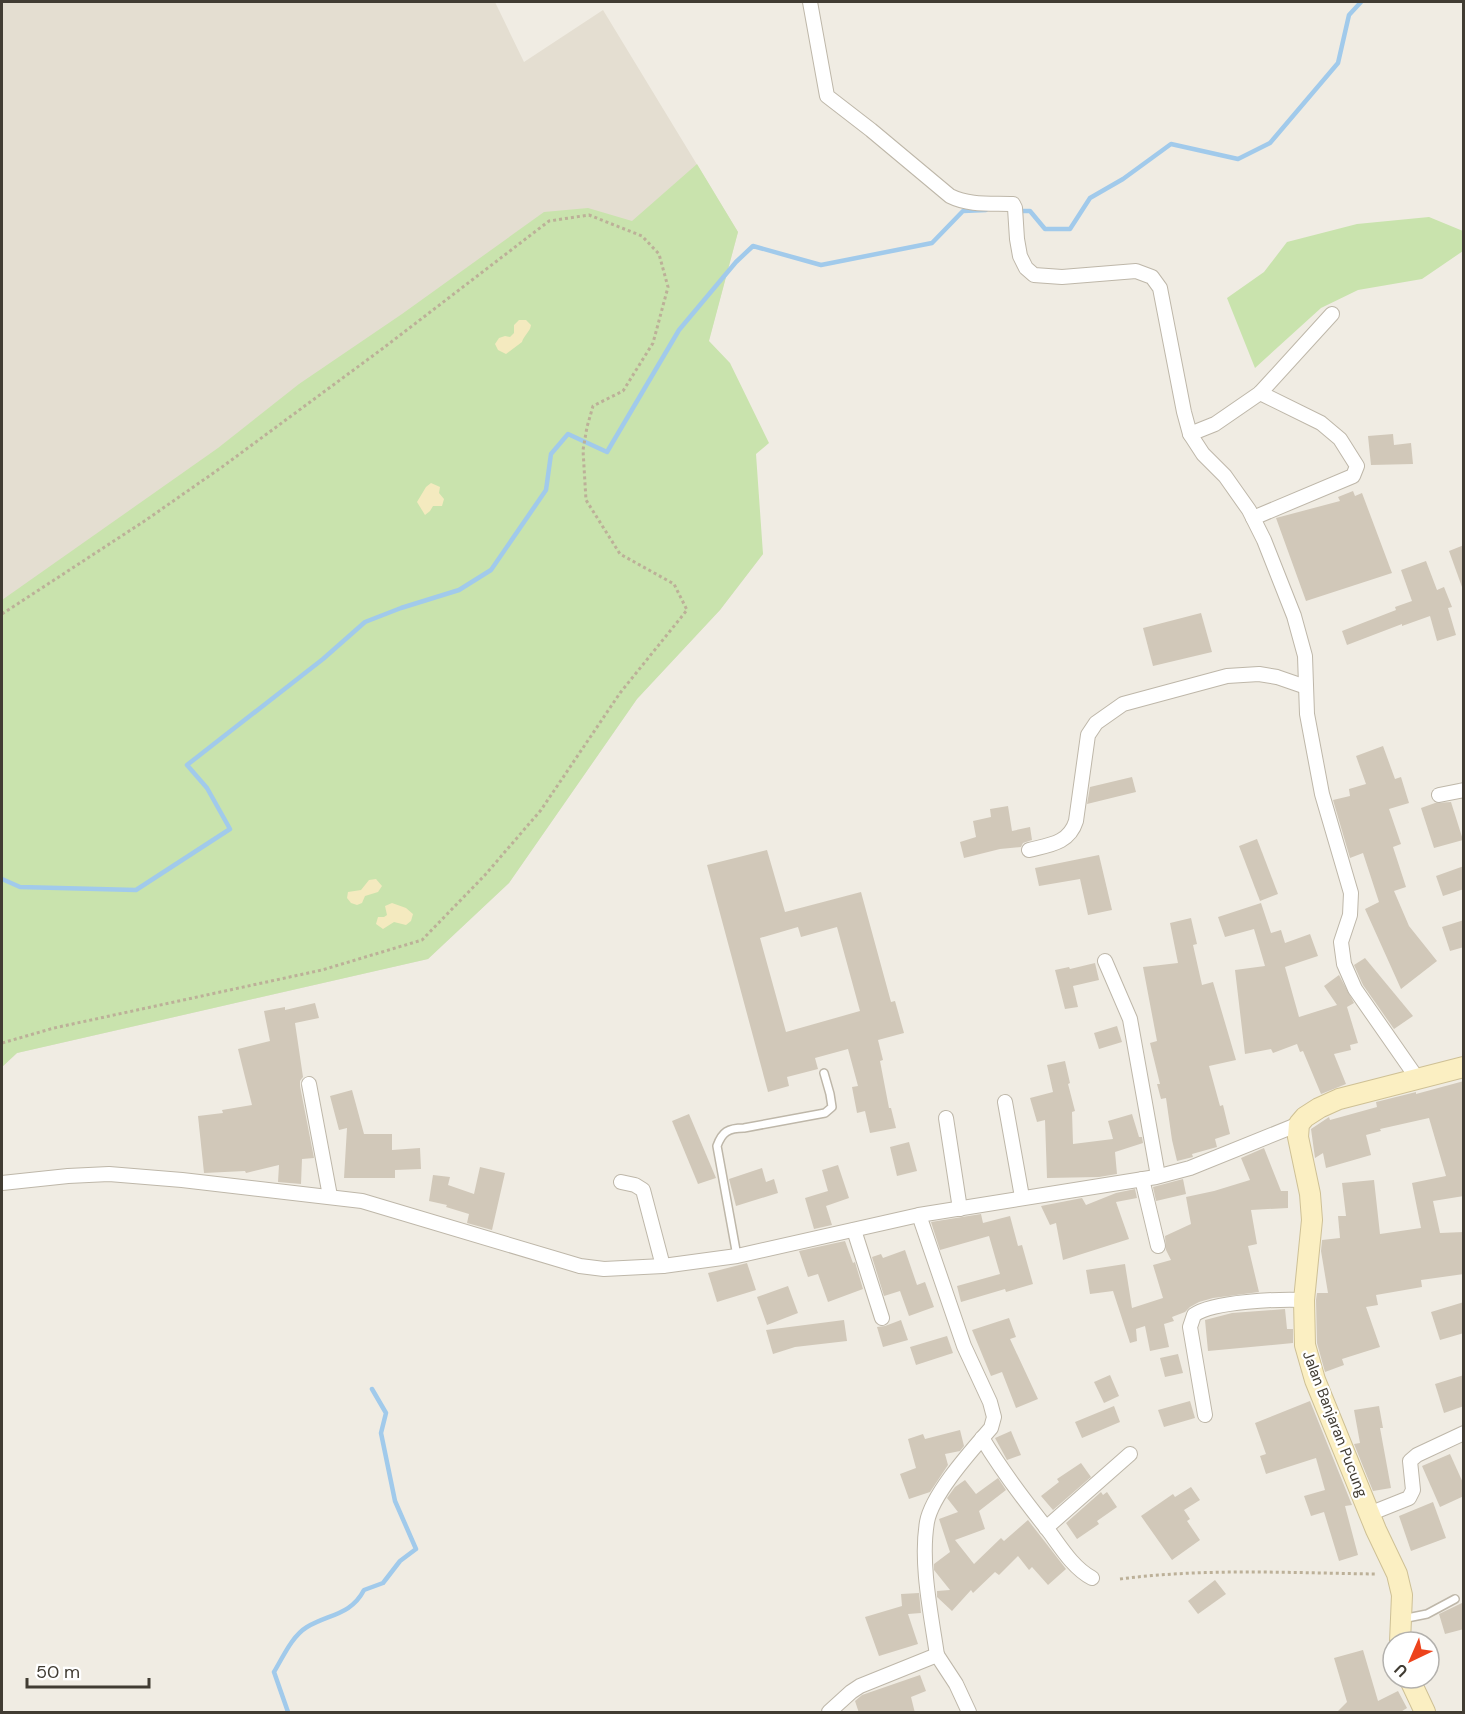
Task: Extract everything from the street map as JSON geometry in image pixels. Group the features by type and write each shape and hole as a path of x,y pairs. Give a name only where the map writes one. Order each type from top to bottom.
{"street":[{"path":"810,2 827,96 872,130 950,196 980,203 1011,203 1015,208 1017,239 1023,263 1031,272 1037,276 1062,277 1136,271 1148,274 1158,284 1190,434 1203,454 1225,476 1254,518 1294,616 1305,656 1307,714 1322,794 1351,893 1350,915 1341,942 1344,964 1355,989 1417,1078"},
{"path":"1190,434 1215,424 1260,393 1332,314"},
{"path":"1254,518 1353,476 1357,466 1340,439 1321,423 1260,393"},
{"path":"1029,850 1060,842 1073,829 1088,735 1096,723 1123,704 1204,681 1245,674 1277,677 1306,687"},
{"path":"1439,795 1464,790"},
{"path":"1105,961 1130,1019 1158,1176"},
{"path":"2,1183 109,1174 330,1196 362,1201 580,1266 604,1269 663,1266 737,1256 919,1215 1158,1176 1190,1168 1299,1124 1319,1108 1339,1100 1464,1067"},
{"path":"309,1084 330,1196"},
{"path":"1005,1102 1022,1197"},
{"path":"946,1118 960,1209"},
{"name":"Jalan Banjaran Pucung","path":"1299,1124 1298,1137 1310,1194 1312,1220 1304,1300 1305,1345 1315,1380 1369,1514 1397,1574 1402,1595 1401,1630"},
{"path":"1142,1179 1158,1246"},
{"path":"621,1182 635,1185 643,1190 663,1266"},
{"path":"919,1215 964,1346 990,1402 994,1417 991,1428 940,1492 927,1521 928,1593 937,1655 956,1684 969,1713"},
{"path":"854,1230 882,1318"},
{"path":"1205,1415 1190,1327 1194,1315 1205,1310 1250,1301 1304,1300"},
{"path":"1369,1514 1409,1498 1413,1490 1410,1461 1417,1455 1464,1433"},
{"path":"982,1438 1011,1484 1082,1573 1092,1578"},
{"path":"1046,1528 1130,1454"},
{"path":"829,1713 860,1686 937,1655"},
{"path":"1414,1690 1425,1713"}],"lane":[{"path":"737,1256 717,1146 720,1137 726,1130 733,1128 825,1113 832,1107 824,1073"},
{"path":"1401,1619 1427,1614 1455,1599"}],"path":[{"path":"2,614 146,520 222,467 382,349 549,221 589,215 642,236 659,254 668,287 653,343 622,391 593,406 586,427 583,450 586,500 620,554 674,584 687,610 620,693 541,810 485,875 422,940 322,970 54,1028 2,1042"},
{"path":"1120,1579 1157,1574 1397,1574"}],"shaded area":[{"path":"2,2 495,2 524,62 603,10 738,232 702,366 763,554 720,610 637,699 509,883 428,959 17,1053 2,1067"}],"green space":[{"path":"697,164 738,232 709,341 730,363 769,443 756,454 763,554 720,610 637,699 509,883 428,959 17,1053 2,1067 2,600 218,448 299,384 402,314 544,212 588,208 632,221"},
{"path":"1429,217 1463,231 1463,251 1422,279 1358,290 1321,308 1255,368 1227,298 1264,272 1287,242 1357,224"}],"sand":[{"path":"519,320 526,320 531,325 522,342 506,354 498,350 495,344 499,338 510,337 514,333 514,325"},
{"path":"431,483 440,487 439,493 444,499 442,506 433,506 425,515 417,502"},
{"path":"376,879 382,886 378,892 365,896 362,903 357,905 351,903 347,898 348,892 361,890 369,880"},
{"path":"392,903 406,908 413,914 411,921 406,925 394,922 383,929 376,924 378,917 387,915 385,906"}],"building":[{"path":"1393,434 1394,445 1411,443 1413,464 1371,465 1368,436"},
{"path":"1353,491 1355,496 1362,493 1392,573 1306,601 1276,518 1340,501 1338,497"},
{"path":"1464,545 1464,586 1462,587 1449,551"},
{"path":"1426,561 1437,590 1444,587 1452,607 1448,608 1456,635 1437,641 1430,616 1347,645 1342,631 1396,610 1395,607 1412,601 1401,570"},
{"path":"1201,613 1212,652 1153,666 1143,628"},
{"path":"1383,746 1395,779 1401,777 1409,803 1389,809 1401,844 1393,847 1406,887 1394,891 1409,926 1437,961 1401,989 1365,909 1379,902 1363,853 1350,858 1333,800 1350,796 1349,789 1366,784 1356,756"},
{"path":"1132,777 1136,792 1087,804 1090,787"},
{"path":"1451,802 1463,840 1434,848 1421,808 1435,803"},
{"path":"1008,806 1012,831 1030,827 1032,840 1023,843 1021,847 1000,849 964,858 960,842 976,837 973,821 991,817 990,809"},
{"path":"1257,839 1278,894 1260,901 1239,846"},
{"path":"767,850 785,912 861,892 891,1002 895,1001 904,1033 878,1040 889,1108 891,1108 896,1128 870,1133 865,1111 857,1113 852,1087 858,1086 848,1049 815,1058 818,1069 787,1077 789,1086 768,1092 707,865","holes":["798,927 801,937 837,927 860,1011 786,1032 760,938"]},
{"path":"1099,855 1112,910 1088,915 1080,879 1039,886 1035,868"},
{"path":"1464,866 1464,889 1443,896 1436,876"},
{"path":"1261,903 1271,933 1281,930 1285,943 1310,934 1318,956 1285,967 1299,1017 1337,1005 1324,986 1339,975 1354,1003 1347,1007 1358,1043 1350,1045 1351,1050 1334,1054 1346,1084 1321,1094 1303,1051 1300,1052 1297,1044 1273,1053 1271,1049 1245,1054 1235,970 1265,966 1254,929 1225,937 1218,917"},
{"path":"1191,918 1197,944 1193,945 1202,985 1213,982 1236,1060 1209,1066 1220,1106 1223,1105 1230,1134 1215,1139 1217,1147 1177,1161 1166,1098 1161,1099 1157,1084 1160,1084 1150,1043 1157,1041 1143,967 1178,963 1170,923"},
{"path":"1464,920 1464,947 1450,951 1442,927"},
{"path":"1365,958 1413,1016 1394,1029 1363,985 1354,965"},
{"path":"1095,963 1099,980 1073,986 1078,1007 1065,1009 1055,970"},
{"path":"315,1003 319,1018 295,1023 303,1077 300,1086 314,1158 302,1159 301,1184 278,1182 279,1165 246,1173 245,1171 204,1173 198,1116 223,1113 222,1110 252,1105 238,1049 270,1041 264,1011 285,1007 285,1010"},
{"path":"1117,1026 1122,1042 1099,1049 1094,1033"},
{"path":"1065,1061 1075,1111 1072,1112 1073,1144 1113,1139 1108,1121 1132,1114 1143,1143 1115,1152 1117,1174 1099,1177 1047,1178 1045,1120 1037,1122 1030,1098 1053,1092 1047,1065"},
{"path":"1464,1081 1464,1196 1433,1201 1440,1233 1464,1232 1464,1274 1421,1280 1422,1287 1376,1295 1378,1305 1366,1307 1380,1347 1342,1359 1344,1365 1325,1372 1317,1343 1316,1300 1317,1293 1328,1293 1321,1251 1322,1240 1340,1238 1338,1216 1346,1216 1342,1183 1374,1180 1380,1234 1421,1228 1412,1183 1446,1176 1429,1118 1380,1129 1381,1131 1366,1135 1371,1155 1326,1168 1323,1153 1315,1158 1311,1129 1329,1117 1330,1120 1377,1107 1376,1102"},
{"path":"352,1090 364,1134 392,1134 392,1150 420,1148 421,1169 395,1170 395,1178 344,1178 347,1128 339,1130 330,1096"},
{"path":"689,1114 716,1178 698,1184 672,1121"},
{"path":"909,1142 917,1171 897,1176 890,1147"},
{"path":"1264,1148 1281,1191 1288,1191 1288,1208 1251,1210 1257,1244 1248,1246 1259,1292 1199,1302 1185,1312 1172,1317 1174,1321 1164,1324 1169,1347 1150,1351 1145,1326 1136,1329 1137,1341 1130,1343 1113,1291 1090,1294 1086,1270 1125,1264 1132,1308 1163,1298 1153,1265 1171,1260 1166,1250 1165,1236 1191,1224 1186,1197 1250,1180 1241,1158"},
{"path":"838,1165 849,1198 826,1206 832,1225 814,1229 805,1198 828,1191 822,1170"},
{"path":"480,1167 505,1173 492,1230 467,1223 469,1214 429,1201 433,1175 450,1177 448,1185 474,1194"},
{"path":"762,1168 766,1182 774,1179 778,1193 736,1206 729,1179"},
{"path":"1183,1179 1186,1194 1156,1201 1153,1187"},
{"path":"1135,1189 1137,1198 1116,1202 1129,1239 1063,1260 1056,1223 1050,1225 1041,1206 1082,1198 1086,1205 1116,1193"},
{"path":"981,1214 983,1223 1010,1216 1018,1246 1022,1245 1033,1284 1006,1292 1005,1289 961,1302 957,1286 1000,1274 989,1236 940,1250 931,1222"},
{"path":"845,1241 853,1263 855,1262 863,1289 828,1302 818,1274 808,1277 799,1251"},
{"path":"905,1250 917,1285 925,1282 934,1307 909,1316 900,1291 884,1296 872,1257 881,1254 883,1258"},
{"path":"747,1263 756,1290 717,1302 708,1273"},
{"path":"788,1286 798,1313 767,1325 757,1297"},
{"path":"1464,1302 1464,1333 1440,1340 1431,1312"},
{"path":"1285,1309 1287,1329 1293,1329 1293,1343 1208,1351 1205,1320 1232,1313"},
{"path":"1009,1318 1016,1337 1010,1339 1038,1399 1016,1408 1002,1372 991,1376 972,1330"},
{"path":"844,1320 847,1341 795,1347 773,1354 766,1330"},
{"path":"901,1320 908,1340 883,1347 877,1327"},
{"path":"947,1336 953,1353 916,1365 910,1347"},
{"path":"1178,1354 1183,1373 1165,1377 1160,1358"},
{"path":"1110,1375 1119,1396 1104,1403 1094,1382"},
{"path":"1464,1375 1464,1406 1444,1413 1435,1384"},
{"path":"1190,1401 1195,1418 1164,1427 1158,1410"},
{"path":"1310,1401 1352,1505 1345,1506 1358,1555 1339,1561 1324,1512 1311,1516 1304,1496 1325,1490 1316,1458 1266,1474 1260,1456 1266,1454 1255,1423"},
{"path":"1114,1406 1120,1422 1082,1438 1075,1422"},
{"path":"1379,1406 1383,1428 1380,1428 1391,1488 1373,1491 1354,1444 1360,1443 1354,1410"},
{"path":"960,1430 964,1446 960,1451 945,1454 948,1465 930,1492 909,1499 900,1474 916,1468 908,1439 923,1434 925,1439"},
{"path":"1011,1431 1021,1455 1007,1460 995,1438"},
{"path":"1450,1454 1464,1485 1464,1496 1440,1507 1422,1466"},
{"path":"1081,1463 1091,1477 1053,1510 1041,1496 1059,1482 1057,1479"},
{"path":"998,1478 1006,1490 979,1511 985,1529 955,1540 974,1564 1001,1538 1004,1541 1028,1520 1066,1569 1048,1585 1032,1567 1029,1570 1018,1556 999,1575 995,1572 973,1593 971,1590 952,1611 937,1597 937,1591 950,1590 934,1570 934,1564 950,1552 939,1519 958,1512 947,1498 955,1487 965,1480 976,1494"},
{"path":"1191,1487 1200,1500 1184,1510 1190,1519 1187,1521 1200,1540 1172,1560 1141,1516 1173,1494 1175,1497"},
{"path":"1101,1492 1103,1495 1107,1492 1117,1507 1097,1521 1099,1524 1077,1539 1066,1523"},
{"path":"1433,1502 1446,1538 1411,1551 1399,1516"},
{"path":"1215,1580 1226,1594 1198,1614 1188,1601"},
{"path":"919,1593 921,1613 908,1614 918,1644 879,1656 865,1617 902,1606 901,1594"},
{"path":"1464,1602 1464,1629 1445,1634 1439,1614"},
{"path":"1363,1650 1378,1701 1398,1691 1407,1708 1399,1713 1336,1713 1347,1702 1334,1658"},
{"path":"920,1675 926,1691 911,1697 915,1713 859,1713 855,1701 862,1695"}],"waterway":[{"path":"1018,211 1030,211 1045,229 1070,229 1090,198 1123,179 1171,144 1238,159 1270,143 1338,63 1349,15 1361,2"},
{"path":"2,879 20,887 136,890 230,829 207,788 187,765 323,659 365,622 459,590 491,570 546,490 551,454 568,434 607,452 679,330 736,262 753,246 821,265 932,243 963,211 986,210"},
{"path":"288,1712 274,1672 292,1641 307,1627 346,1609 359,1598 364,1590 383,1583 400,1561 416,1549 395,1501 381,1433 386,1413 372,1389"}]}
